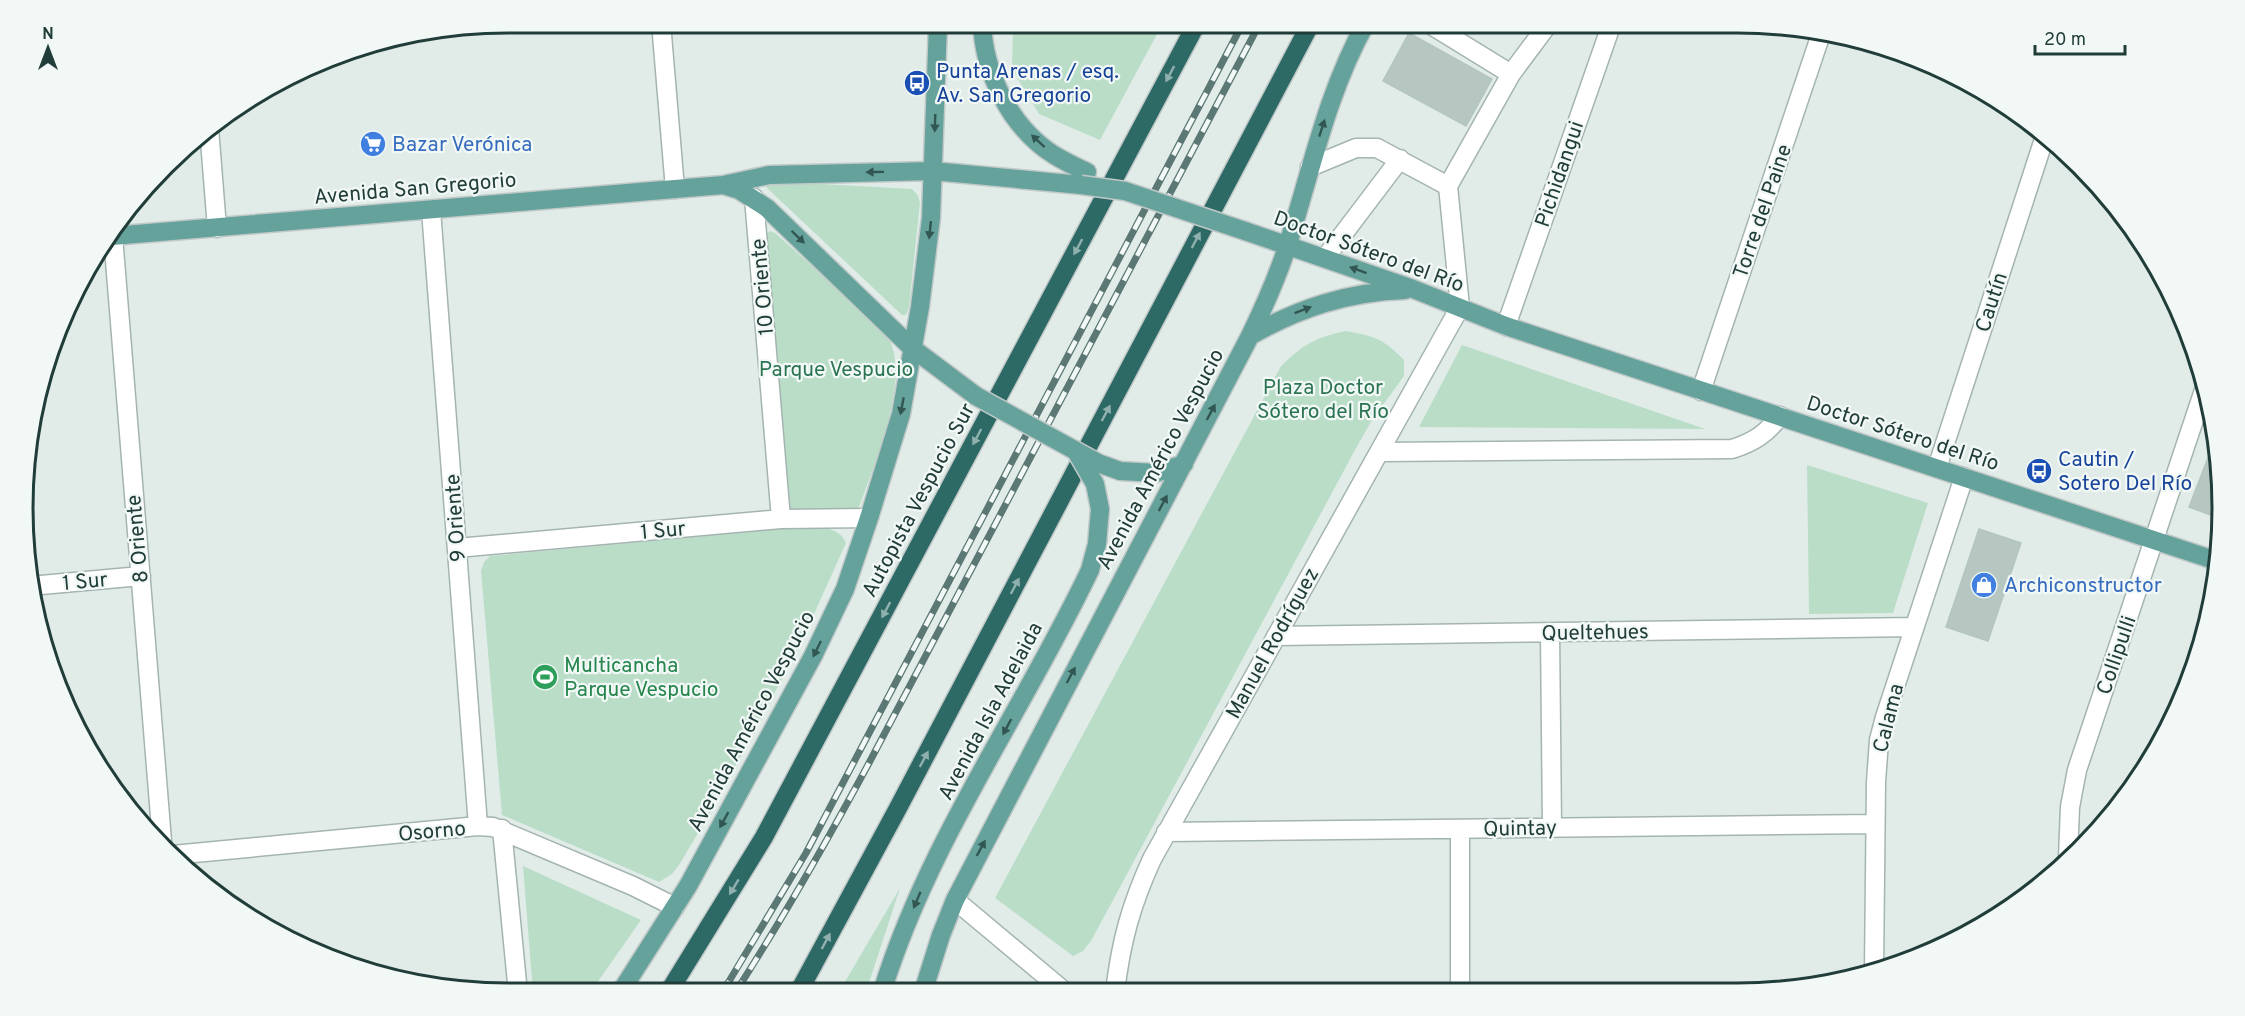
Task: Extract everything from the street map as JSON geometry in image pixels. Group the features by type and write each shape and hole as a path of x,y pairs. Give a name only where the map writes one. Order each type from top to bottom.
{"highway":[{"name":"Autopista Vespucio Sur","path":"674,983 770,827 1191,33"},
{"path":"803,983 903,800 1305,33"}],"main road":[{"name":"Avenida Américo Vespucio","path":"626,983 688,886 813,656 845,589 869,518 901,414 926,262 933,171 938,33"},
{"name":"Doctor Sótero del Río","path":"983,33 993,78 1010,108 1025,129 1052,154 1084,178 1288,245 1413,289 1506,326 2209,558"},
{"name":"Avenida Américo Vespucio","path":"926,983 955,900 1250,336 1275,281 1336,89 1361,33"},
{"name":"Avenida San Gregorio","path":"119,235 723,185 769,175 933,171"},
{"path":"933,171 1084,178"},
{"name":"Avenida San Gregorio","path":"723,185 739,190 767,208 912,348 976,396"},
{"path":"1250,336 1303,309 1330,300 1357,294 1413,289"},
{"name":"Avenida Isla Adelaida","path":"976,396 1110,468 1120,471 1156,472 1184,464"},
{"name":"Avenida Isla Adelaida","path":"885,983 898,943 922,887 1090,570 1098,544 1100,509 1095,484 1074,449"}],"street":[{"path":"662,33 675,189"},
{"path":"1444,33 1511,74"},
{"path":"1460,307 1448,186 1511,74 1540,33"},
{"name":"Pichidangui","path":"1506,326 1608,33"},
{"name":"Torre del Paine","path":"1701,391 1819,40"},
{"path":"210,139 218,228"},
{"name":"Cautín","path":"1936,468 2042,145"},
{"path":"1310,167 1356,148 1377,148 1448,186"},
{"path":"1325,258 1400,159"},
{"name":"10 Oriente","path":"754,198 781,519"},
{"name":"9 Oriente","path":"431,210 478,826"},
{"name":"8 Oriente","path":"113,244 161,832"},
{"name":"Manuel Rodríguez","path":"1116,983 1128,917 1139,887 1166,832 1460,307"},
{"name":"Collipulli","path":"2068,848 2070,807 2077,770 2200,402"},
{"name":"Doctor Sótero del Río","path":"1380,452 1732,449 1759,438 1769,431 1780,416"},
{"name":"Calama","path":"1874,963 1875,824 1879,741 1964,477"},
{"name":"1 Sur","path":"457,548 781,519 869,518"},
{"name":"1 Sur","path":"39,585 141,576"},
{"name":"Queltehues","path":"1276,636 1914,627"},
{"path":"1550,633 1552,828"},
{"name":"Quintay","path":"1166,832 1875,824"},
{"name":"Osorno","path":"183,854 478,826 502,829 633,886 675,907"},
{"path":"502,829 517,983"},
{"path":"1460,829 1460,983"},
{"path":"955,900 1054,983"}],"green space":[{"path":"1013,33 1158,33 1100,140 1039,114 1012,69"},
{"name":"Parque Vespucio","path":"767,181 912,189 920,202 909,307 906,315 902,315 768,189 764,184"},
{"name":"Parque Vespucio","path":"770,231 873,320 887,335 892,346 895,385 891,407 879,453 857,513 788,511 766,236"},
{"name":"Plaza Doctor Sótero del Río","path":"1346,331 1371,337 1390,347 1404,360 1404,376 1372,420 1355,450 1091,941 1083,951 1073,956 995,898 1281,366 1310,343"},
{"path":"1462,345 1705,429 1419,427"},
{"path":"1807,465 1928,503 1893,613 1809,614"},
{"path":"790,528 830,529 842,536 846,543 800,645 713,808 672,874 659,882 502,815 481,571 484,562 490,556"},
{"path":"523,866 641,920 597,983 532,983"},
{"path":"900,888 869,983 844,983"}],"building":[{"path":"1409,33 1492,79 1466,126 1383,81"},
{"path":"2209,455 2212,516 2189,507"},
{"name":"Archiconstructor","path":"1979,529 2021,543 1988,641 1946,627"}],"railway":[{"path":"728,983 806,853 1238,33"},
{"path":"741,983 804,879 869,763 1255,33"}],"place":[{"name":"Punta Arenas / esq. Av. San Gregorio","path":"917,83"},
{"name":"Bazar Verónica","path":"373,144"},
{"name":"Cautin / Sotero Del Río","path":"2039,471"},
{"name":"Archiconstructor","path":"1984,585"},
{"name":"Multicancha Parque Vespucio","path":"545,677"}]}
